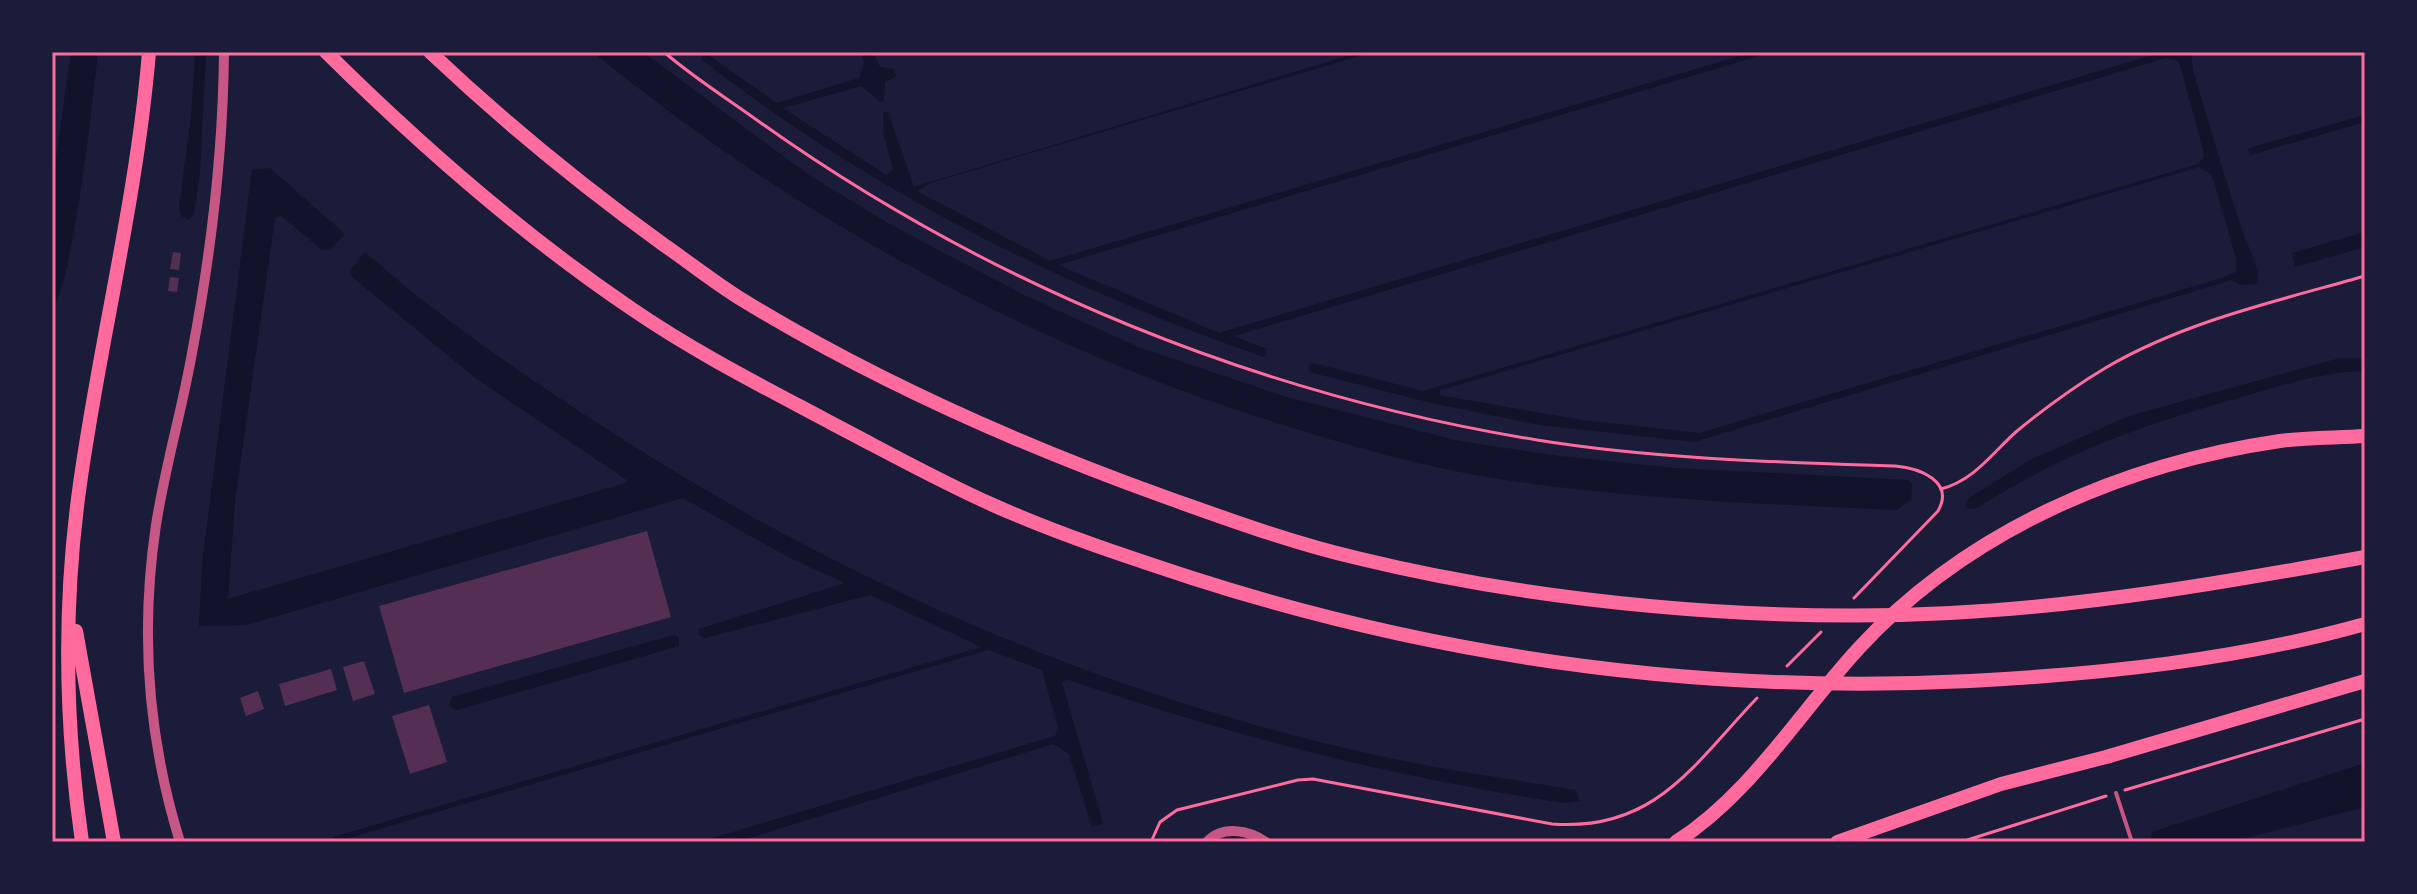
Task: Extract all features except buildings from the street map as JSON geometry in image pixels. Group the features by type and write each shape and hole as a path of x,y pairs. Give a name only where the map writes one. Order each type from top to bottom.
{"highway":[{"path":"82,842 70,726 69,591 79,487 134,180 149,52"},
{"path":"326,52 436,157 538,240 631,309 706,357 994,505 1106,550 1291,610 1469,649 1573,666 1738,680 1888,685 2041,677 2154,665 2263,648 2365,624"},
{"path":"430,52 567,175 738,297 864,369 1059,459 1273,535 1358,559 1456,579 1691,608 1803,613 1951,613 2190,589 2365,557"},
{"path":"1676,842 1713,814 1743,784 1872,635 1910,600 1976,550 2076,496 2135,474 2219,452 2283,441 2365,436"},
{"path":"69,591 114,842"},
{"path":"1837,842 2001,784 2106,757 2365,681"}],"street":[{"path":"180,842 153,725 149,599 160,500 193,352 209,251 219,159 224,52"},
{"path":"1207,842 1211,837 1234,830 1257,836 1266,842"}],"lane":[{"path":"2116,793 2132,842"}],"path":[{"path":"664,52 794,146 920,224 1095,311 1237,366 1343,400 1496,433 1672,456 1915,468 1926,472 1941,489 1943,503 1851,602"},
{"path":"1941,489 1972,476 2018,431 2061,397 2138,351 2208,322 2365,276"},
{"path":"1787,667 1829,623"},
{"path":"1151,842 1160,822 1177,810 1313,779 1552,824 1585,825 1614,821 1651,805 1668,792 1765,689"},
{"path":"1961,842 2365,719"}],"shaded area":[{"path":"71,52 98,52 75,227 60,292 52,309 52,188"},
{"path":"195,52 206,52 200,172 194,214 189,220 181,216 179,207 191,117"},
{"path":"593,52 643,52 809,175 891,225 1024,295 1138,347 1283,396 1459,441 1559,456 1676,468 1908,480 1912,485 1911,500 1896,510 1648,496 1549,486 1446,469 1366,450 1287,426 1101,358 1010,318 922,273 836,224 752,170 671,113"},
{"path":"704,52 777,103 859,78 864,63 861,52 873,52 880,67 894,69 896,76 885,82 884,100 880,102 862,86 783,108 886,175 893,170 884,135 883,113 888,112 914,187 1360,52 1373,52 930,183 917,191 1050,261 1753,52 1772,52 1058,265 1219,333 2163,52 2191,52 2193,70 2256,267 2257,279 2256,284 2241,285 2232,280 1694,442 1540,425 1436,404 1309,372 1308,366 1313,363 1423,391 2198,164 2204,157 2203,150 2179,61 2166,58 1234,336 1267,349 1264,357 1115,299 970,231 832,151 765,107 701,59","holes":["2199,167 2212,175 2236,258 2236,272 1699,433 1581,420 1439,395 1441,390"]},
{"path":"2365,115 2365,122 2250,155 2248,149 2256,146"},
{"path":"270,168 345,234 330,249 322,250 281,216 275,218 235,501 228,599 626,483 627,480 478,380 351,276 351,269 365,252 422,300 512,366 605,428 782,533 874,580 1062,661 1158,695 1357,751 1576,790 1579,801 1565,803 1501,793 1375,768 1251,736 1066,679 1062,683 1103,823 1092,827 1069,754 1053,744 736,842 699,842 1055,736 1058,728 1042,670 988,650 335,842 333,837 982,647 870,595 705,638 699,635 699,629 845,583 788,557 683,498 246,625 199,626 202,564 252,170"},
{"path":"2365,232 2365,247 2295,267 2292,253"},
{"path":"2340,358 2365,359 2365,371 2290,383 2138,429 2074,455 1975,509 1966,508 1968,499 2028,461 2129,416"},
{"path":"674,635 679,637 679,646 457,710 449,705 452,697"},
{"path":"2365,763 2365,807 2231,842 2151,842 2152,832"}]}
